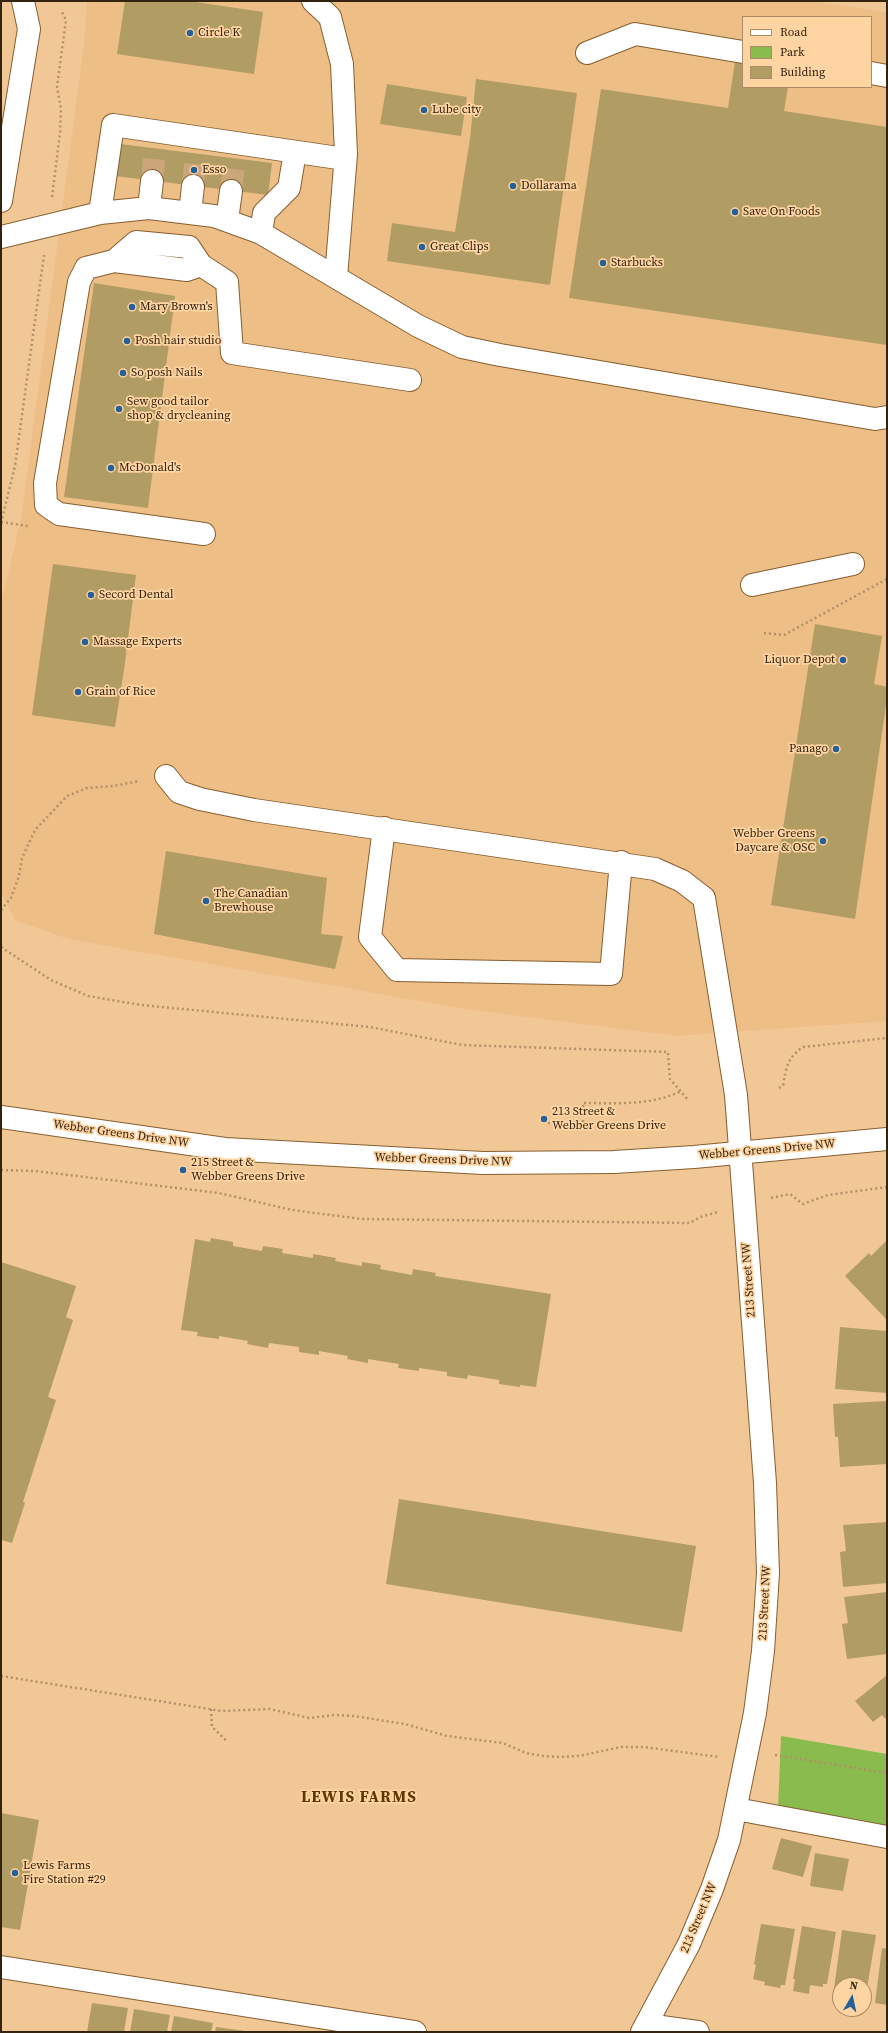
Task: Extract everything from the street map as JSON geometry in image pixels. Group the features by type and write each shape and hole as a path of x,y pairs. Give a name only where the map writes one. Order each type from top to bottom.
{"main road":[{"path":"1,201 29,29 23,1"},
{"path":"313,1 330,17 342,64 345,159 336,277"},
{"path":"587,53 634,34 742,52"},
{"path":"872,73 887,76"},
{"path":"100,213 113,125 156,140 236,151 295,152 345,159"},
{"path":"261,233 264,213 289,188 295,152"},
{"path":"149,208 152,181"},
{"path":"190,213 193,186"},
{"path":"227,220 231,190"},
{"path":"1,237 100,213 149,208 214,216 261,233 418,326 462,347 500,355 874,419 887,417"},
{"path":"204,534 59,514 46,505 45,483 79,282 86,268 114,261 187,270 201,265 227,282 232,353 410,380"},
{"path":"752,585 853,564"},
{"name":"213 Street NW","path":"166,776 179,792 200,799 254,810 621,862 655,869 682,881 704,898 736,1095 765,1483 768,1573 762,1651 746,1761 729,1840 712,1888 689,1944 645,2028"},
{"path":"384,828 370,937 397,970 611,974 621,862"},
{"name":"Webber Greens Drive NW","path":"1,1117 225,1149 476,1163 614,1162 741,1153 887,1139"},
{"path":"1,1130 54,1124"},
{"path":"736,1809 887,1837"},
{"path":"1,1967 415,2032"},
{"path":"645,2028 698,2032"}],"path":[{"path":"1,523 15,466 60,133 61,109 57,87 66,20 62,12"},
{"path":"764,633 784,635 887,579"},
{"path":"1,910 11,898 19,876 22,858 35,830 67,796 87,788 113,786 166,776"},
{"path":"1,947 51,980 88,996 141,1005 370,1027 462,1045 668,1052 670,1079 689,1101"},
{"path":"778,1088 783,1086 786,1066 793,1054 803,1047 887,1038"},
{"path":"548,1123 583,1122 583,1103 650,1101 669,1097 681,1091"},
{"path":"1,1170 35,1171 219,1192 292,1210 362,1220 690,1223 700,1217"},
{"path":"790,1194 803,1204 828,1195 887,1187"},
{"path":"1,1676 222,1711 270,1710 309,1718 336,1715 354,1716 405,1724 447,1736 503,1743 526,1753 543,1756 566,1757 621,1747 644,1747 746,1761 775,1755 887,1773"},
{"path":"211,1709 212,1726 228,1742"}],"shaded area":[{"path":"87,1 811,1 887,12 887,1021 676,1036 465,1009 68,939 15,920 1,892 1,604 21,519 84,45"}],"green space":[{"path":"781,1736 887,1754 887,1826 778,1809"}],"building":[{"name":"Circle K","path":"125,1 189,1 263,12 254,74 117,54"},
{"name":"Save On Foods","path":"735,61 742,62 742,88 788,88 784,111 887,127 887,345 569,298 601,89 728,108"},
{"name":"Dollarama","path":"476,79 577,93 550,285 387,261 392,223 455,232 470,139"},
{"name":"Lube city","path":"387,84 467,97 461,136 380,124"},
{"name":"Esso","path":"120,144 272,163 268,195 115,176"},
{"path":"94,283 175,296 148,508 64,497"},
{"path":"53,564 136,575 115,727 32,715"},
{"path":"815,624 882,636 874,684 887,687 887,698 855,919 771,905"},
{"name":"The Canadian Brewhouse","path":"166,851 327,878 321,934 343,936 335,969 154,934"},
{"path":"211,1238 233,1242 233,1246 262,1251 263,1246 283,1249 282,1253 313,1258 313,1254 336,1258 335,1261 362,1266 362,1262 381,1265 380,1269 412,1275 413,1269 436,1273 435,1276 551,1294 536,1387 520,1385 520,1387 499,1384 499,1380 468,1375 467,1379 447,1376 447,1372 419,1368 419,1371 398,1368 399,1364 368,1359 368,1363 347,1359 348,1356 319,1351 319,1355 299,1352 299,1347 269,1343 268,1348 247,1344 248,1341 219,1336 219,1339 197,1336 198,1332 181,1330 195,1239 210,1242"},
{"path":"887,1240 887,1320 845,1276 869,1253 871,1256"},
{"path":"1,1262 76,1286 66,1317 73,1320 48,1397 56,1400 23,1502 25,1503 12,1543 1,1540"},
{"path":"840,1327 887,1331 887,1393 835,1389"},
{"path":"887,1401 887,1464 840,1467 838,1437 835,1437 833,1404"},
{"path":"399,1499 696,1546 682,1632 386,1584"},
{"path":"887,1522 887,1583 843,1587 840,1552 846,1551 843,1525"},
{"path":"887,1592 887,1654 847,1659 842,1624 848,1623 844,1597"},
{"path":"887,1675 887,1720 882,1715 873,1722 855,1701"},
{"name":"Lewis Farms Fire Station #29","path":"1,1813 39,1820 20,1930 1,1927"},
{"path":"781,1838 812,1846 803,1877 772,1869"},
{"path":"815,1853 849,1859 843,1891 810,1886"},
{"path":"761,1924 795,1929 785,1985 781,1985 780,1988 764,1985 765,1982 753,1979"},
{"path":"802,1926 836,1932 827,1984 823,1984 823,1987 810,1985 809,1994 793,1991 795,1979 793,1979"},
{"path":"842,1930 876,1935 869,1977 836,1977"},
{"path":"882,1948 887,1949 887,2005 875,2003"},
{"path":"92,2003 128,2008 124,2032 87,2032"},
{"path":"134,2009 170,2015 167,2032 130,2032"},
{"path":"174,2016 213,2023 211,2032 171,2032"},
{"path":"216,2027 245,2031 245,2032 215,2032"}],"tunnel":[{"path":"152,181 155,148"},
{"path":"193,186 196,154"},
{"path":"231,191 235,158"}],"place":[{"name":"Circle K","path":"190,33"},
{"name":"Lube city","path":"424,110"},
{"name":"Esso","path":"194,170"},
{"name":"Dollarama","path":"513,186"},
{"name":"Save On Foods","path":"735,212"},
{"name":"Great Clips","path":"422,247"},
{"name":"Starbucks","path":"603,263"},
{"name":"Mary Brown's","path":"132,307"},
{"name":"Posh hair studio","path":"127,341"},
{"name":"So posh Nails","path":"123,373"},
{"name":"Sew good tailor shop & drycleaning","path":"119,409"},
{"name":"McDonald's","path":"111,468"},
{"name":"Secord Dental","path":"91,595"},
{"name":"Massage Experts","path":"85,642"},
{"name":"Liquor Depot","path":"843,660"},
{"name":"Grain of Rice","path":"78,692"},
{"name":"Panago","path":"836,749"},
{"name":"Webber Greens Daycare & OSC","path":"823,841"},
{"name":"The Canadian Brewhouse","path":"206,901"},
{"name":"213 Street & Webber Greens Drive","path":"544,1119"},
{"name":"215 Street & Webber Greens Drive","path":"183,1170"},
{"name":"Lewis Farms Fire Station #29","path":"15,1873"}],"district":[{"name":"LEWIS FARMS","path":"359,1798"}]}
